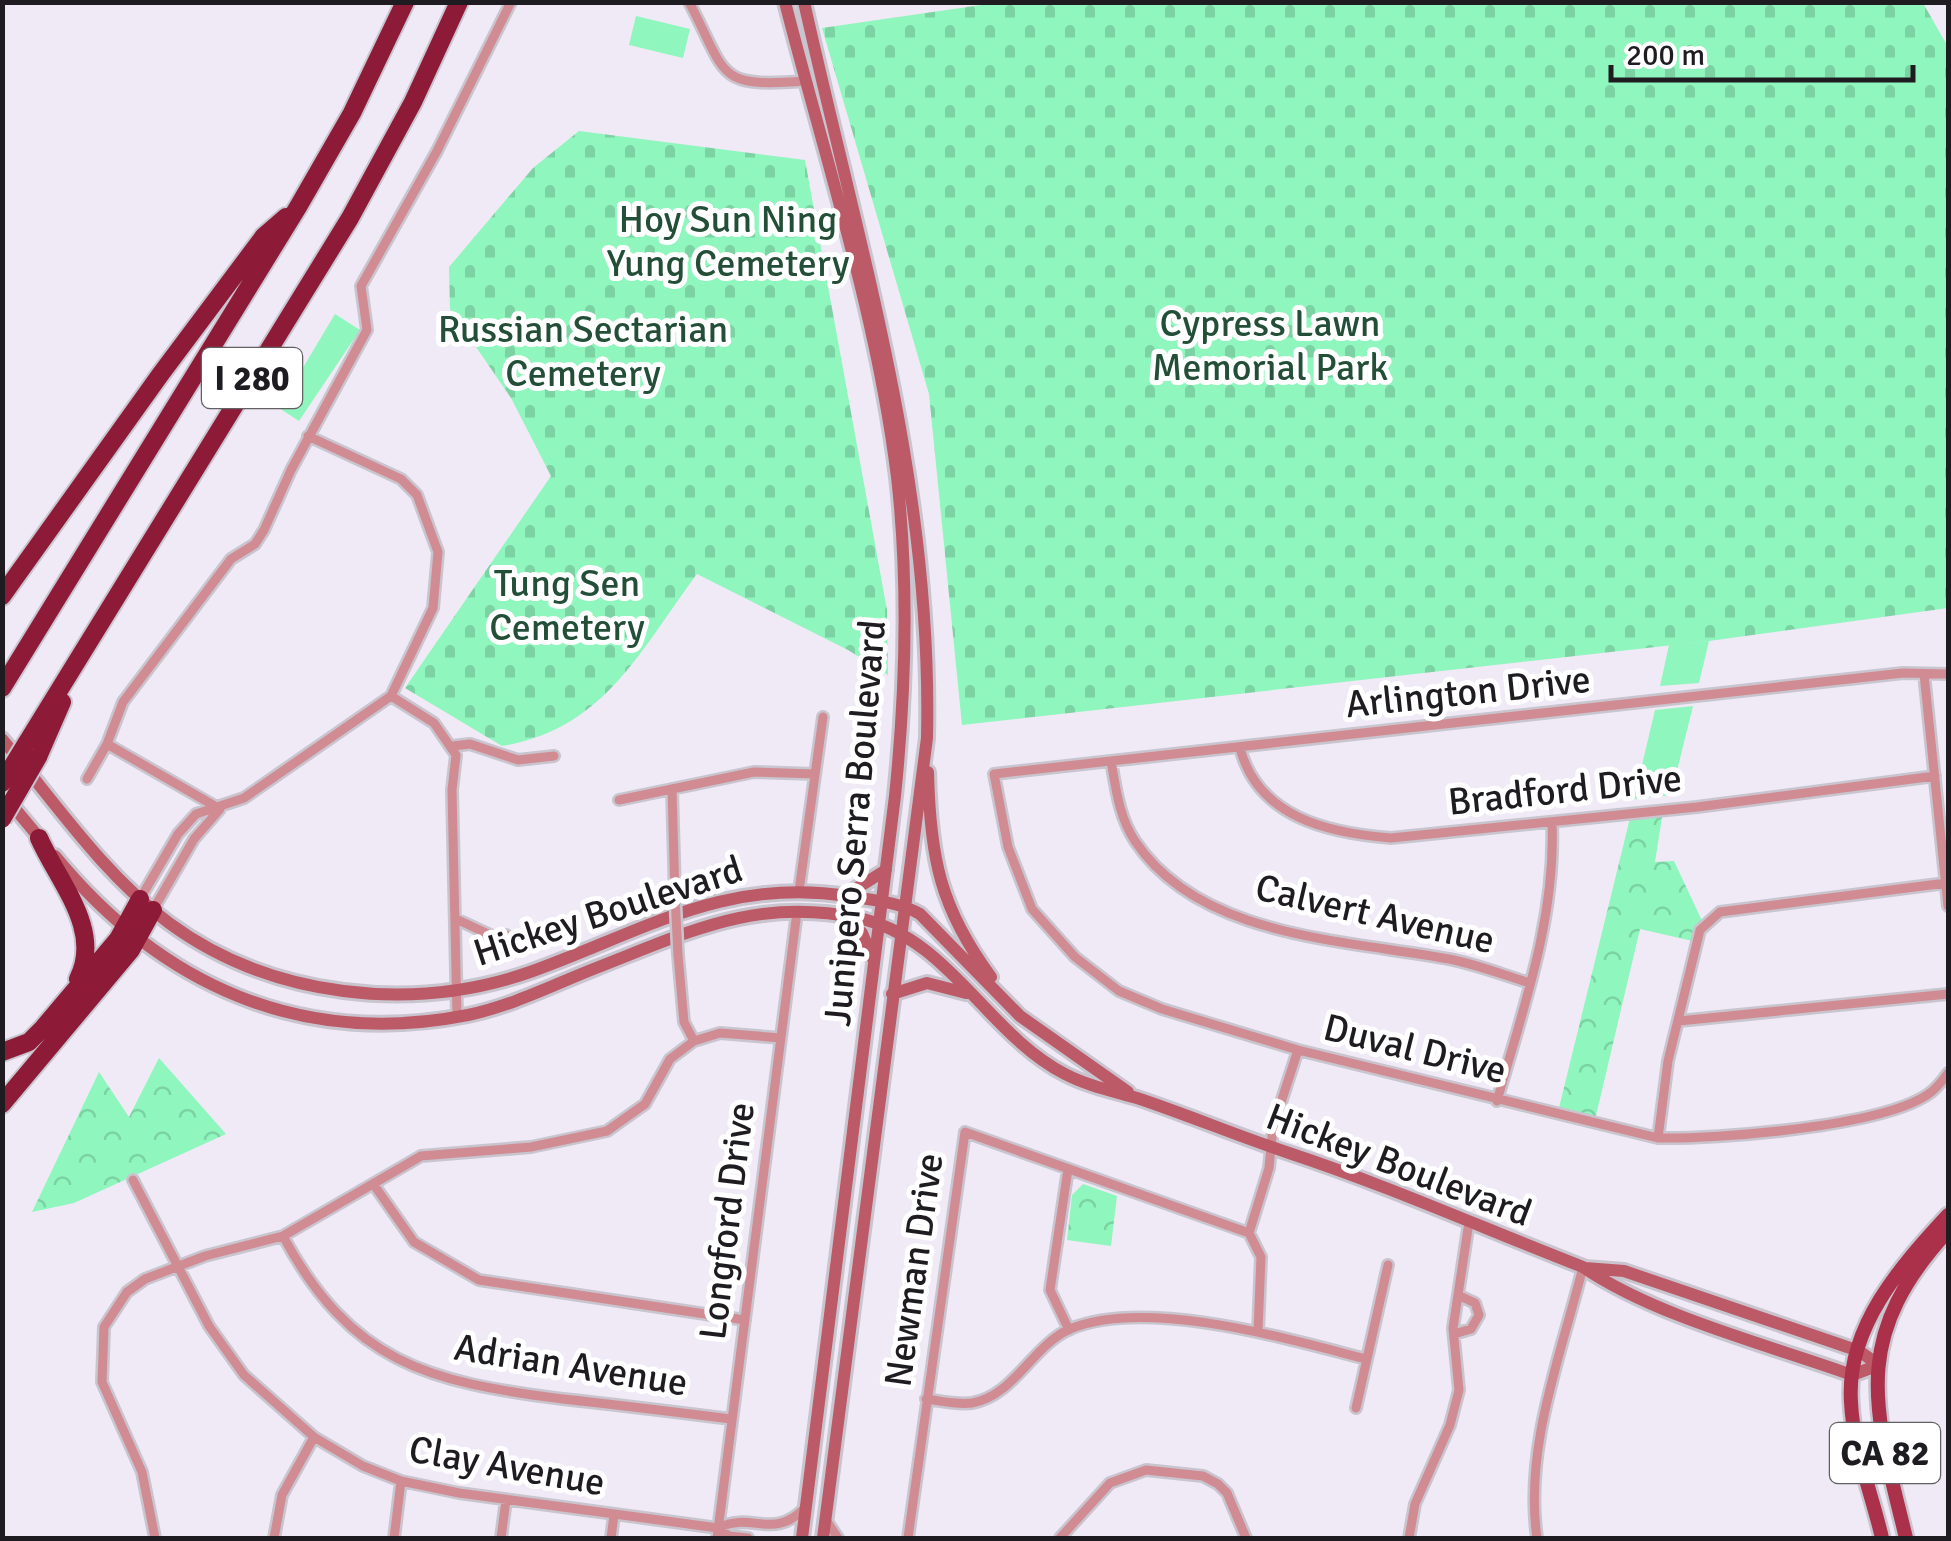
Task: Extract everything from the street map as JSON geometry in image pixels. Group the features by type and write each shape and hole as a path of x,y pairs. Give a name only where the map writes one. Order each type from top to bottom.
{"highway":[{"name":"I 280","path":"2,688 298,208 352,113 405,2"},
{"name":"I 280","path":"2,784 32,750 76,662 350,218 413,102 458,2"},
{"path":"2,596 101,454 264,236 298,208"},
{"path":"2,820 32,750"},
{"path":"40,838 87,937 84,967 67,998"},
{"path":"2,1104 131,934 146,905"},
{"path":"2,1052 36,1036 67,998 131,934"}],"main road":[{"name":"Junipero Serra Boulevard","path":"784,2 873,340 896,475 906,646 883,902 802,1538"},
{"name":"Junipero Serra Boulevard","path":"804,2 886,337 904,431 924,595 927,738 823,1538"},
{"name":"Hickey Boulevard","path":"2,738 146,905 213,950 302,984 390,995 453,990 530,972 720,899 764,891 844,896 905,906 937,928 1003,1002 1054,1044 1138,1099"},
{"path":"927,738 929,826 939,884 961,934 1003,1002"},
{"name":"Hickey Boulevard","path":"2,793 82,889 131,934 204,982 296,1015 387,1025 456,1016 506,1003 720,920 766,910 840,915 880,923 902,931 928,950 1052,1067 1470,1222 1582,1267 1626,1292 1852,1375"},
{"path":"844,896 886,870"},
{"path":"840,915 862,933 875,964"},
{"path":"892,994 928,982 972,995"},
{"name":"CA 82","path":"1882,1538 1854,1424 1852,1375 1883,1293 1948,1215"},
{"name":"CA 82","path":"1906,1538 1878,1423 1879,1366 1899,1299 1948,1230"},
{"name":"Hickey Boulevard","path":"1582,1267 1624,1271 1859,1352 1879,1366"},
{"path":"1852,1375 1879,1366"}],"street":[{"path":"87,778 107,744 123,702 230,559 255,544 308,436 367,330 361,286 437,151 512,2"},
{"path":"688,2 729,76 748,84 805,81"},
{"path":"146,905 187,822 196,814 244,798 391,696 419,643 438,583 438,552 417,496 400,479 308,436"},
{"path":"1924,674 1948,906"},
{"name":"Arlington Drive","path":"994,774 1948,674"},
{"path":"391,696 434,723 453,746 456,1016"},
{"path":"800,891 822,717"},
{"path":"107,744 220,809"},
{"path":"453,746 470,744 518,760 554,756"},
{"name":"Bradford Drive","path":"1240,748 1246,774 1260,793 1300,818 1352,835 1391,838 1935,776"},
{"name":"Calvert Avenue","path":"1111,762 1121,812 1134,840 1160,872 1218,906 1344,946 1451,959 1530,983"},
{"path":"619,800 773,770 815,774"},
{"name":"Duval Drive","path":"994,774 1008,847 1032,909 1076,957 1119,991 1162,1009 1298,1050 1658,1138 1719,1139 1856,1118 1928,1095 1948,1073"},
{"path":"672,789 678,954 684,1022 694,1042"},
{"path":"146,905 220,809"},
{"path":"1498,1101 1530,983 1550,888 1552,822"},
{"path":"1658,1138 1663,1090 1700,930 1720,912 1946,883"},
{"name":"Longford Drive","path":"718,1533 797,912"},
{"path":"456,919 497,938 506,936"},
{"path":"1679,1021 1948,994"},
{"path":"155,1538 142,1472 102,1382 100,1353 104,1327 113,1307 145,1278 283,1236 374,1185 393,1168 421,1156 531,1146 606,1132 644,1104 670,1059 694,1042 720,1033 781,1038"},
{"path":"1258,1331 1261,1258 1250,1232 1273,1127 1298,1050"},
{"name":"Newman Drive","path":"908,1538 965,1132 1250,1232"},
{"path":"1068,1169 1050,1290 1068,1330"},
{"name":"Clay Avenue","path":"133,1180 209,1326 244,1376 314,1438 363,1466 401,1481 748,1538"},
{"path":"374,1185 414,1242 479,1280 745,1320"},
{"path":"1409,1538 1415,1504 1450,1425 1458,1390 1454,1334 1470,1222"},
{"name":"Adrian Avenue","path":"283,1236 328,1308 374,1347 414,1369 475,1388 730,1419"},
{"path":"1356,1408 1388,1265"},
{"path":"1537,1538 1532,1500 1535,1460 1582,1267"},
{"path":"1454,1334 1470,1329 1479,1316 1475,1302 1458,1295"},
{"path":"926,1399 978,1402 1002,1389 1068,1330 1111,1320 1160,1320 1258,1331 1366,1359"},
{"path":"274,1538 282,1496 314,1438"},
{"path":"1060,1538 1110,1483 1146,1470 1204,1476 1218,1484 1228,1494 1246,1538"},
{"path":"394,1538 401,1481"},
{"path":"501,1538 506,1500"},
{"name":"Clay Avenue","path":"718,1533 730,1522 778,1528 793,1522 807,1506"},
{"path":"611,1538 614,1515"},
{"path":"826,1518 838,1538"}],"green space":[{"name":"Cypress Lawn Memorial Park","path":"1002,2 1923,3 1948,47 1948,608 1709,641 962,725 929,394 822,28"},
{"path":"636,16 690,29 683,58 629,45"},
{"path":"579,131 805,160 887,610 888,675 848,650 697,574 617,682 568,723 538,737 502,746 405,688 551,476 511,398 450,309 449,267 533,168"},
{"path":"335,314 360,330 299,421 279,408"},
{"path":"1709,641 1699,683 1660,686 1669,645"},
{"path":"1693,706 1671,795 1634,799 1655,710"},
{"path":"1663,811 1655,862 1674,861 1704,925 1697,942 1640,929 1594,1124 1557,1116 1631,814"},
{"path":"159,1058 226,1134 74,1203 32,1212 99,1072 129,1117"},
{"path":"1083,1184 1117,1196 1111,1246 1067,1240 1072,1195"}],"park label":[{"name":"Hoy Sun Ning Yung Cemetery","path":"728,241"},
{"name":"Russian Sectarian Cemetery","path":"583,351"},
{"name":"Tung Sen Cemetery","path":"567,604"}]}
